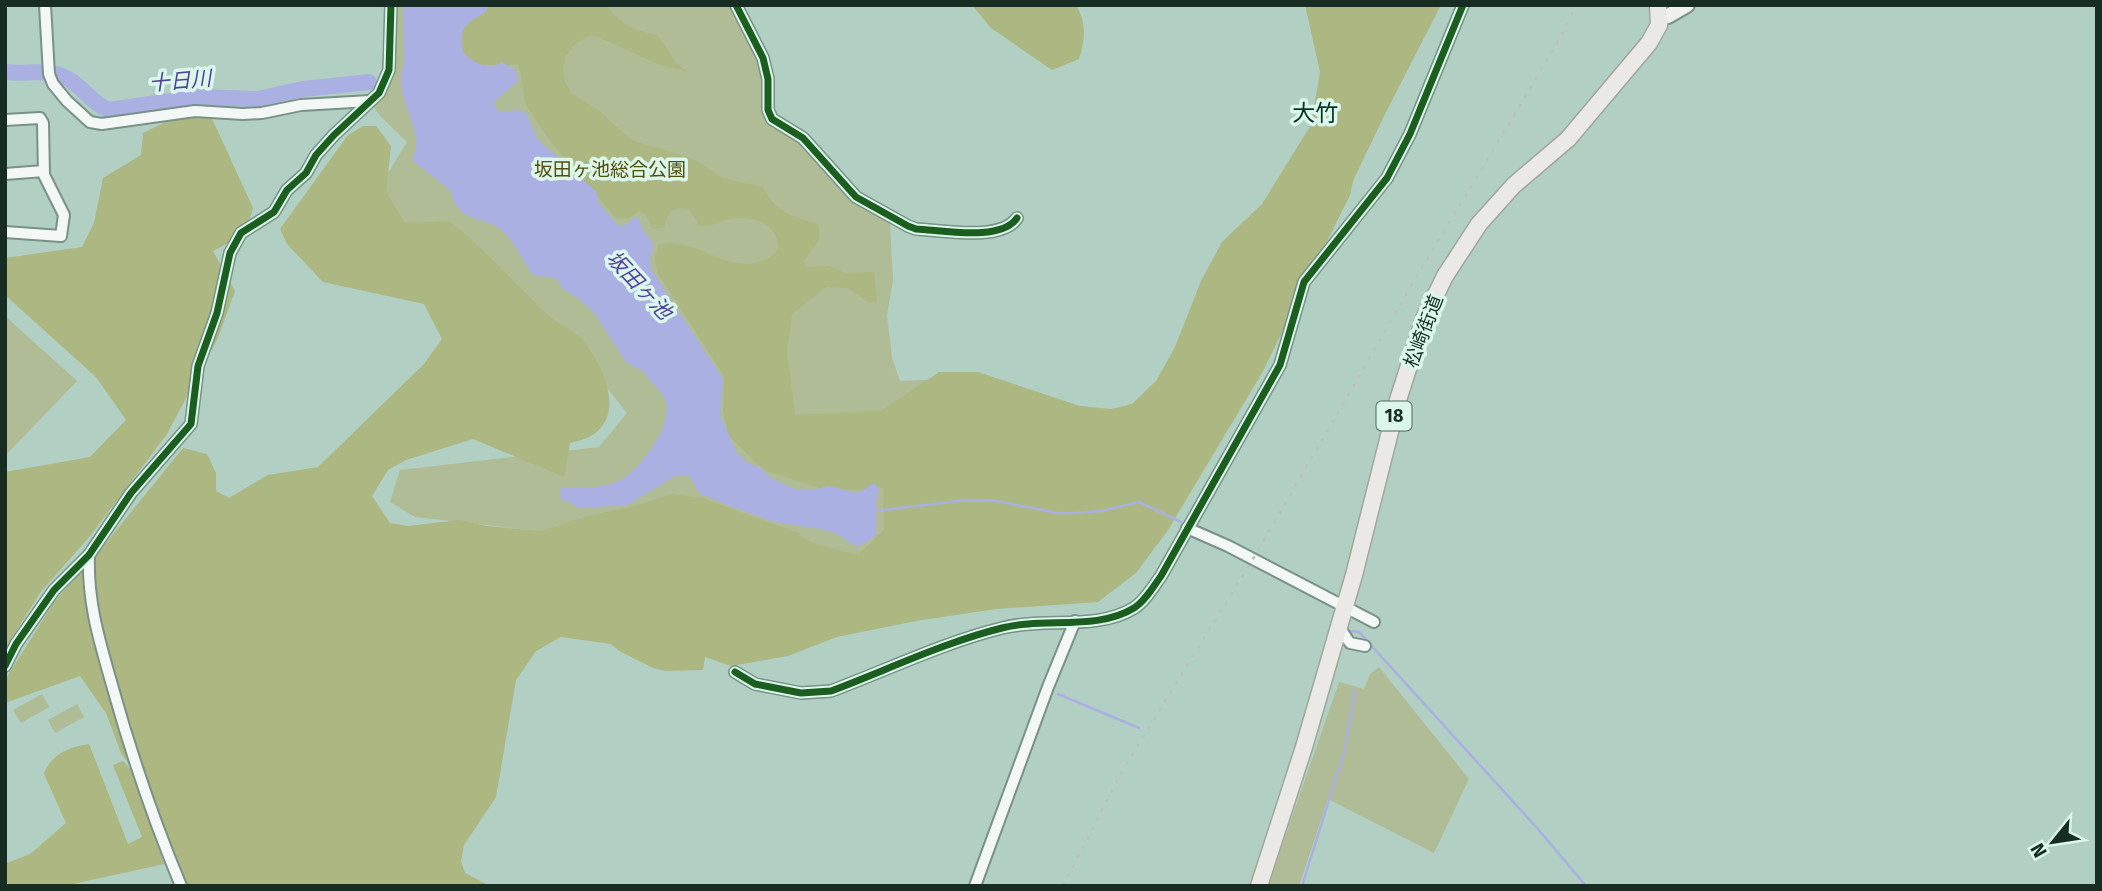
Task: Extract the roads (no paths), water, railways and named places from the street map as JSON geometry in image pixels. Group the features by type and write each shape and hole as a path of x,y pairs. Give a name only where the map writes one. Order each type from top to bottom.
{"main road":[{"name":"松崎街道","path":"1259,886 1339,627 1398,400 1424,319 1445,276 1479,224 1514,185 1568,139 1623,75 1656,33 1659,11"}],"street":[{"path":"45,5 49,74 53,84 90,122 102,124 195,111 262,113 301,105 370,101"},
{"path":"5,666 16,644 54,590 89,555 131,493 191,424 198,366 217,313 230,254 241,233 274,212 287,190 306,173 316,155 379,93 389,70 391,5"},
{"path":"736,5 763,58 768,79 770,117 803,138 856,197 916,229 992,232 1008,227 1017,218"},
{"path":"735,672 755,684 801,693 831,691 1004,627 1091,621 1112,617 1134,608 1161,576 1280,365 1304,282 1387,178 1410,134 1463,5"},
{"path":"1659,11 1668,16 1687,5"},
{"path":"5,120 40,118 43,122 44,175 64,215 61,236 5,232"},
{"path":"5,174 44,171"},
{"path":"1187,528 1374,622"},
{"path":"89,555 89,591 97,631 142,789 181,886"},
{"path":"975,886 1075,621"},
{"path":"1339,627 1350,643 1364,646"}],"water":[{"name":"坂田ヶ池","path":"403,5 487,5 487,11 463,30 463,52 486,66 502,62 515,70 519,80 494,102 496,109 526,113 538,140 596,191 598,202 617,224 628,224 638,217 643,230 654,245 650,257 651,269 723,379 720,415 737,453 749,464 760,467 772,479 797,490 829,486 858,493 874,483 879,489 876,503 876,536 860,546 821,529 774,522 699,493 689,475 677,475 627,505 579,508 561,500 560,487 601,486 617,482 632,472 648,454 661,431 667,409 665,399 647,378 647,374 626,362 594,313 578,298 565,291 555,278 533,275 505,233 489,223 465,214 454,202 451,191 412,160 416,141 401,82 404,64"}],"waterway":[{"name":"十日川","path":"5,72 62,76 109,110 199,97 258,99 303,89 369,82"},
{"path":"876,511 966,500 997,501 1057,513 1075,513 1101,511 1139,502 1181,522"},
{"path":"1349,631 1359,632 1538,829 1586,886"},
{"path":"1302,886 1345,749 1355,690"},
{"path":"1058,694 1139,728"}],"railway":[{"path":"1063,886 1122,771 1253,559 1420,271 1555,47 1577,5"}],"district":[{"name":"大竹","path":"1315,113"}],"park label":[{"name":"坂田ヶ池総合公園","path":"610,169"}]}
